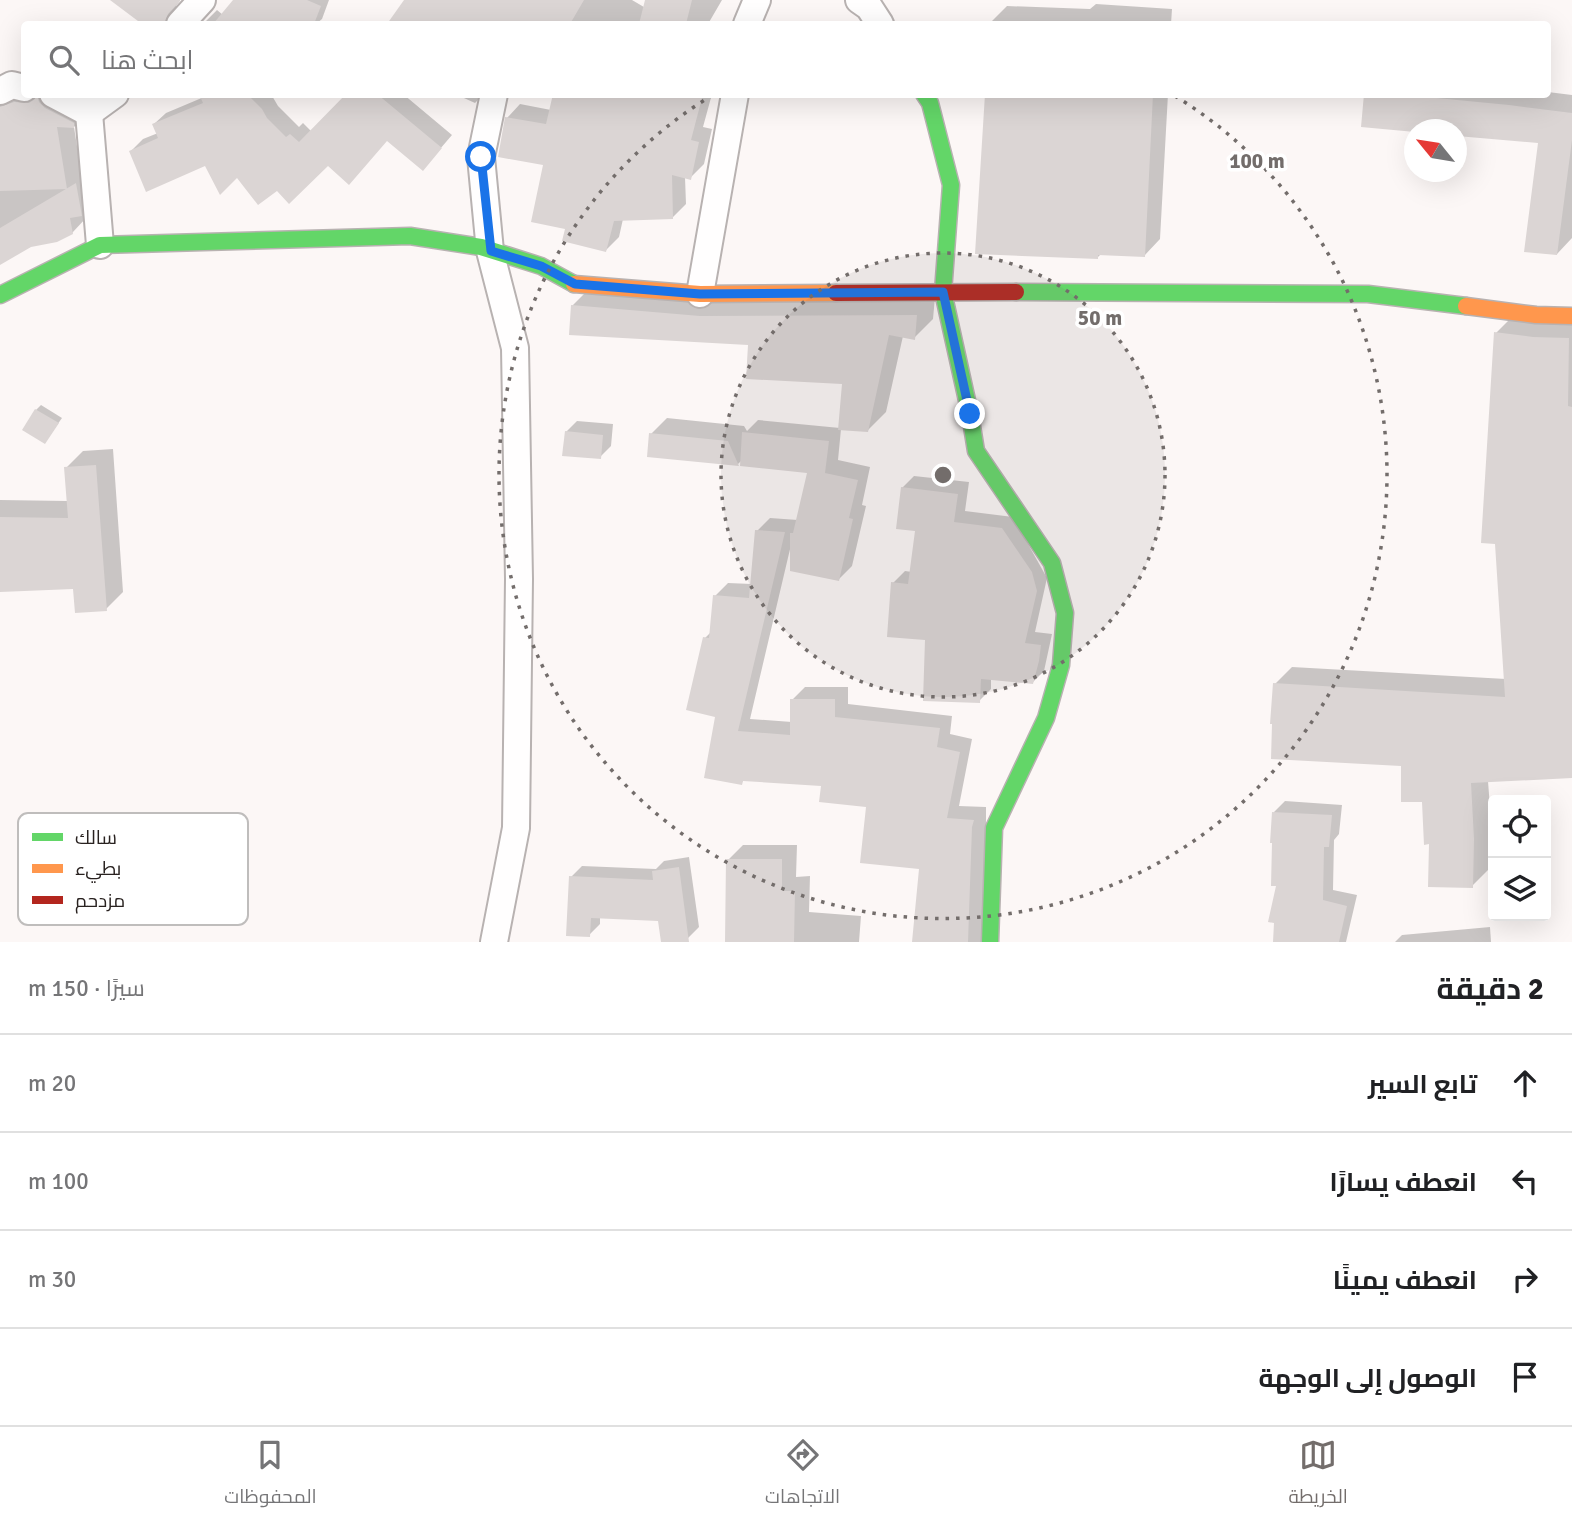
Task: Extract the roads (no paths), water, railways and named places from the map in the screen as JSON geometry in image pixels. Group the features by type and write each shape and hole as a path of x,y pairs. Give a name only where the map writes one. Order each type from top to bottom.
{"street":[{"path":"183,21 202,0"},
{"path":"748,21 757,0"},
{"path":"859,0 869,6 878,21"},
{"path":"0,91 12,85 21,87"},
{"path":"61,98 89,113"},
{"path":"89,113 110,98"},
{"path":"493,98 481,157 491,251 515,348 519,579 516,828 495,942"},
{"path":"700,294 734,98"},
{"path":"926,98 951,185 943,292 976,451 1052,563 1065,613 1061,665 1046,718 994,828 990,942"},
{"path":"89,113 100,245"},
{"path":"0,295 100,245 410,236 481,247 541,266 575,284 700,294 1368,294 1535,315 1572,316"}]}
